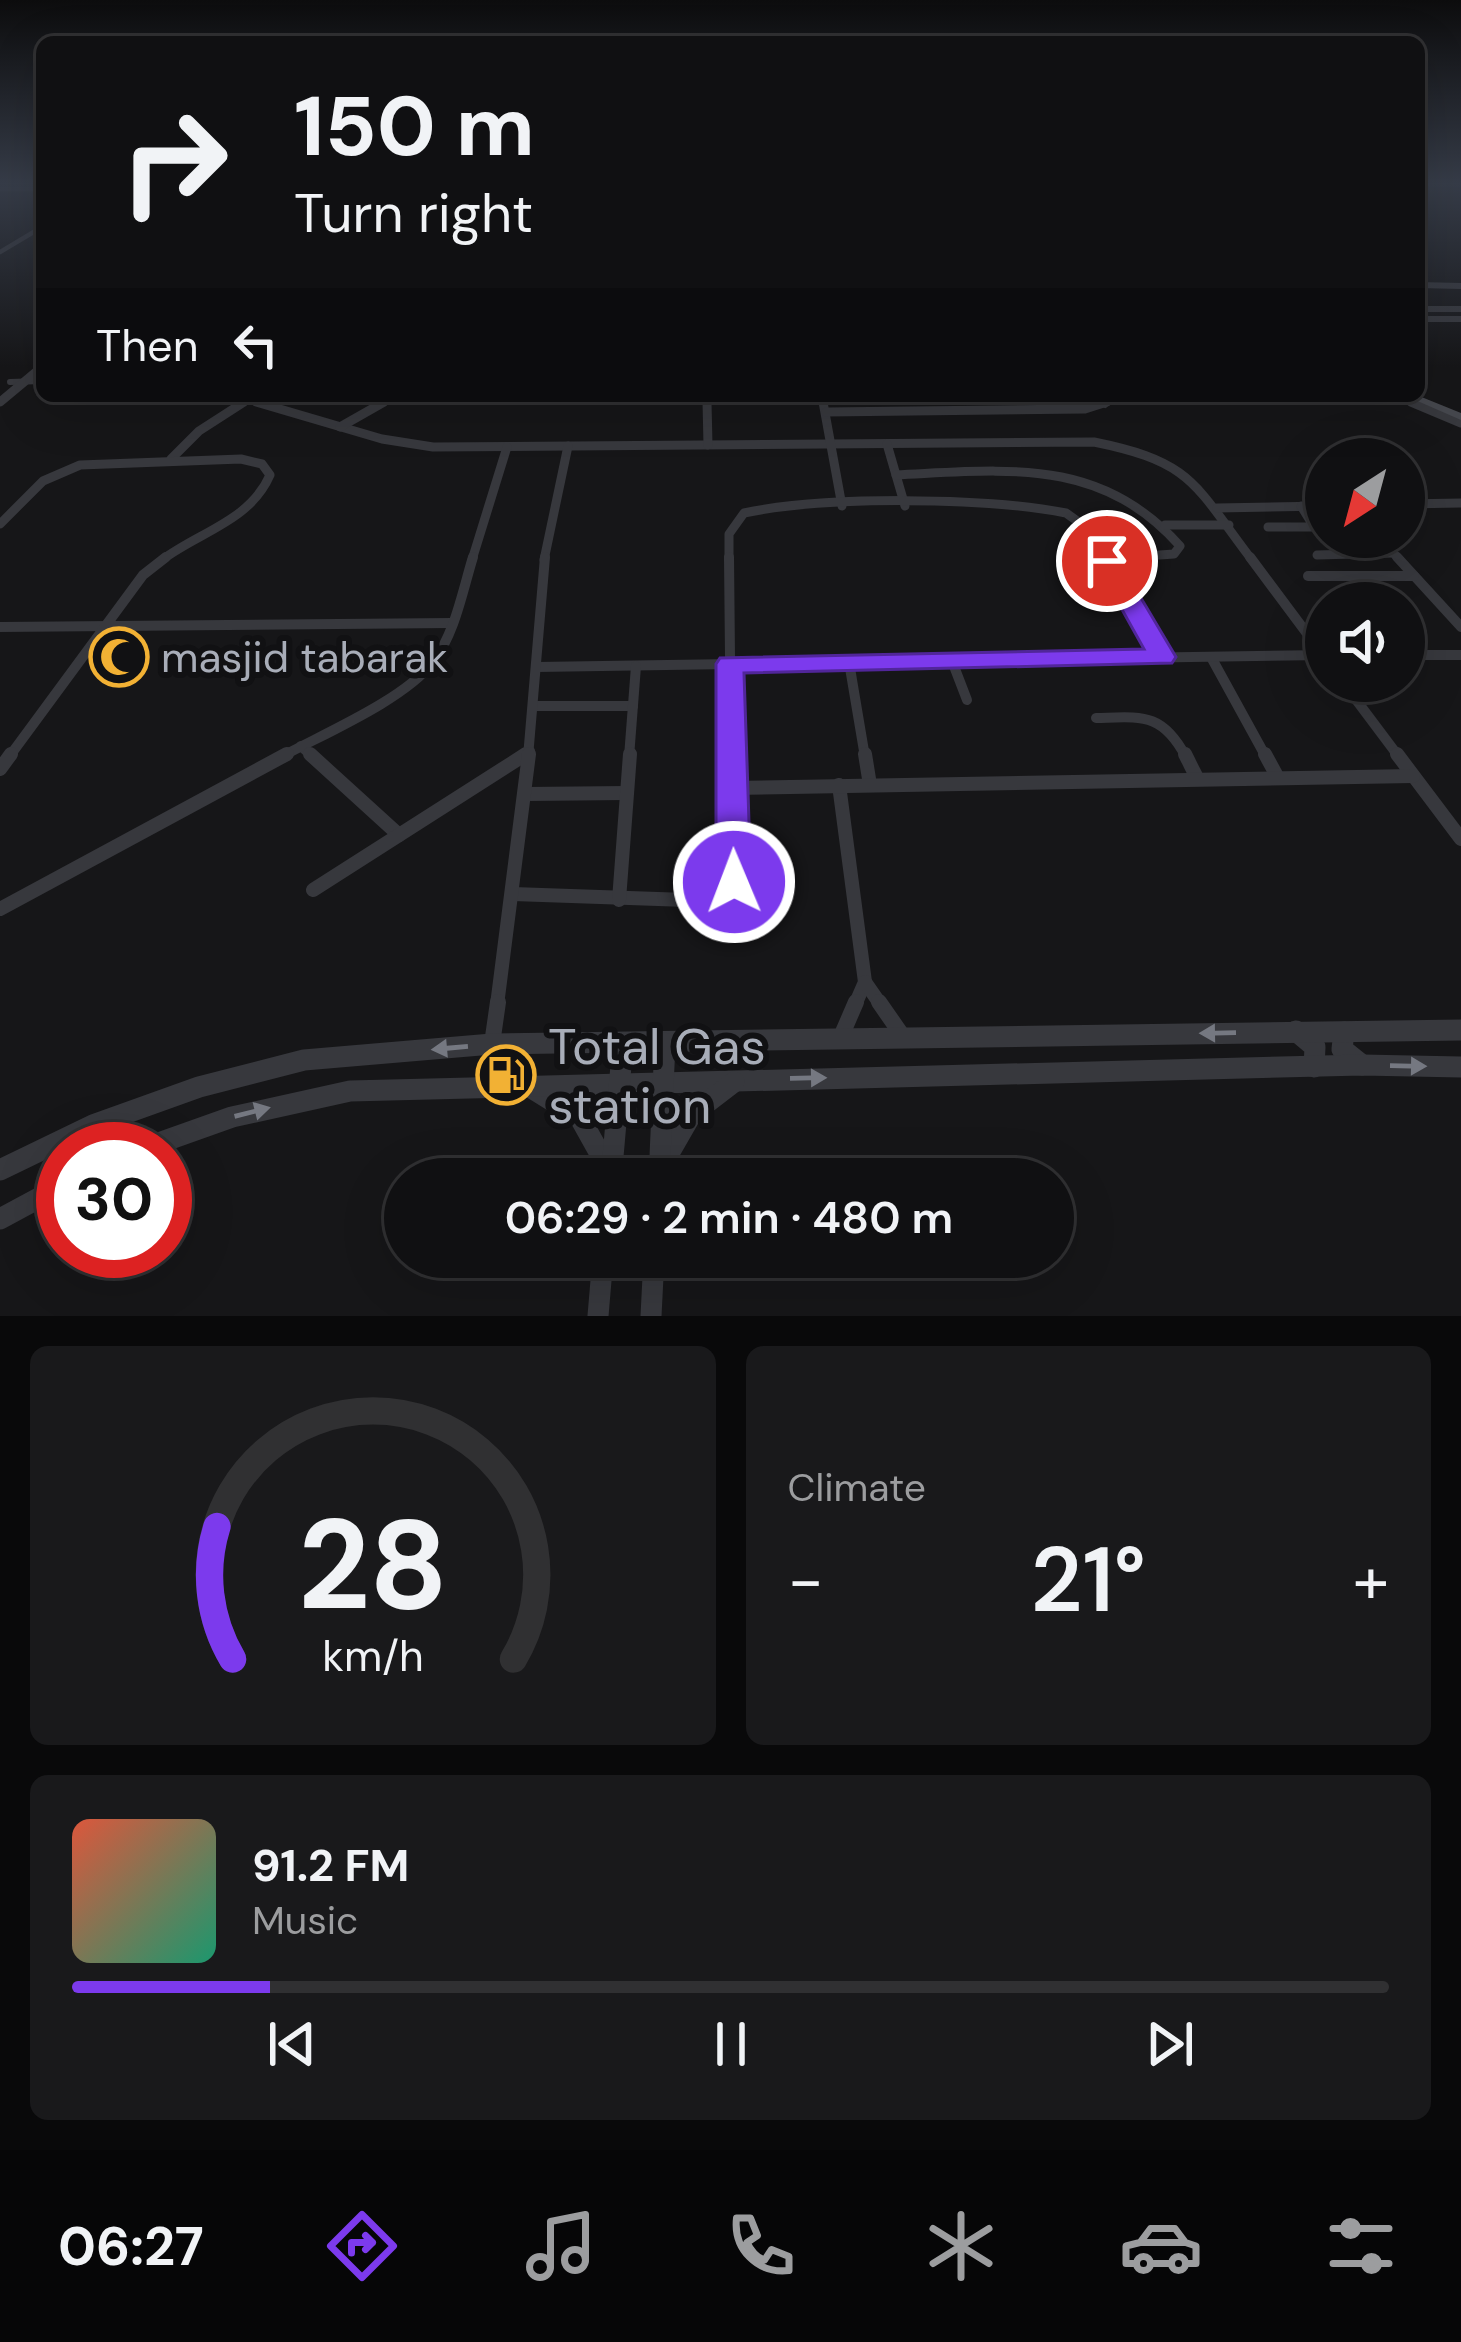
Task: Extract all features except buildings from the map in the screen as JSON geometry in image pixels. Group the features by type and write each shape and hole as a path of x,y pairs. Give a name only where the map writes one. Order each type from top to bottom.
{"main road":[{"path":"1425,392 1461,407"},
{"path":"1424,402 1461,420"}],"street":[{"path":"1425,289 1461,286"},
{"path":"1425,294 1442,309"},
{"path":"1425,309 1460,315"},
{"path":"1425,322 1460,315"},
{"path":"5,386 36,360"},
{"path":"0,402 36,371"},
{"path":"5,386 36,381"},
{"path":"171,459 237,402"},
{"path":"255,402 406,444 1114,444 1177,466 1217,508 1305,629"},
{"path":"339,428 384,402"},
{"path":"707,402 708,445"},
{"path":"824,402 842,506"},
{"path":"826,412 1085,409 1107,402"},
{"path":"1413,402 1461,420"},
{"path":"887,443 905,506"},
{"path":"492,1044 526,794 540,578 562,492 568,446"},
{"path":"0,890 3,908 301,746 419,676 440,655 507,447"},
{"path":"0,524 43,481 108,460 253,460 268,469 269,482 238,516 177,549 143,575 110,626 0,769"},
{"path":"896,475 1064,475 1108,488 1165,525 1180,551 1145,556"},
{"path":"1425,503 1461,502"},
{"path":"513,894 709,902 728,893 734,882 732,523 756,510 1038,506 1066,513 1088,530 1163,657"},
{"path":"1268,527 1314,527 1301,506"},
{"path":"1217,508 1305,506"},
{"path":"1165,525 1229,525"},
{"path":"1398,558 1461,627"},
{"path":"1308,576 1414,576"},
{"path":"0,627 452,623"},
{"path":"1425,655 1461,655"},
{"path":"537,667 1305,656"},
{"path":"1210,657 1278,778"},
{"path":"952,661 967,700"},
{"path":"849,662 870,785"},
{"path":"619,900 636,666"},
{"path":"1358,702 1461,839"},
{"path":"534,706 633,706"},
{"path":"1096,718 1147,717 1164,722 1198,778"},
{"path":"301,746 399,835"},
{"path":"313,890 530,751"},
{"path":"732,788 1413,776"},
{"path":"839,785 865,982 904,1039"},
{"path":"526,794 626,793"},
{"path":"839,1040 865,982"},
{"path":"0,1170 93,1125 248,1072 304,1060 492,1044 1461,1030"},
{"path":"1295,1031 1315,1047 1314,1067"},
{"path":"1344,1032 1342,1048 1362,1065"},
{"path":"660,1158 665,1042"},
{"path":"613,1158 622,1043"},
{"path":"192,1131 232,1117 350,1091 1362,1065 1461,1067"},
{"path":"667,1158 689,1114 713,1092 741,1079"},
{"path":"525,1084 560,1099 585,1118 605,1158"},
{"path":"0,1219 36,1200"},
{"path":"598,1316 601,1278"},
{"path":"651,1316 653,1278"}],"place":[{"name":"masjid tabarak","path":"119,657"},
{"name":"Total Gas station","path":"506,1075"}],"route":[{"path":"734,882 730,664 1163,657 1107,561"}]}
